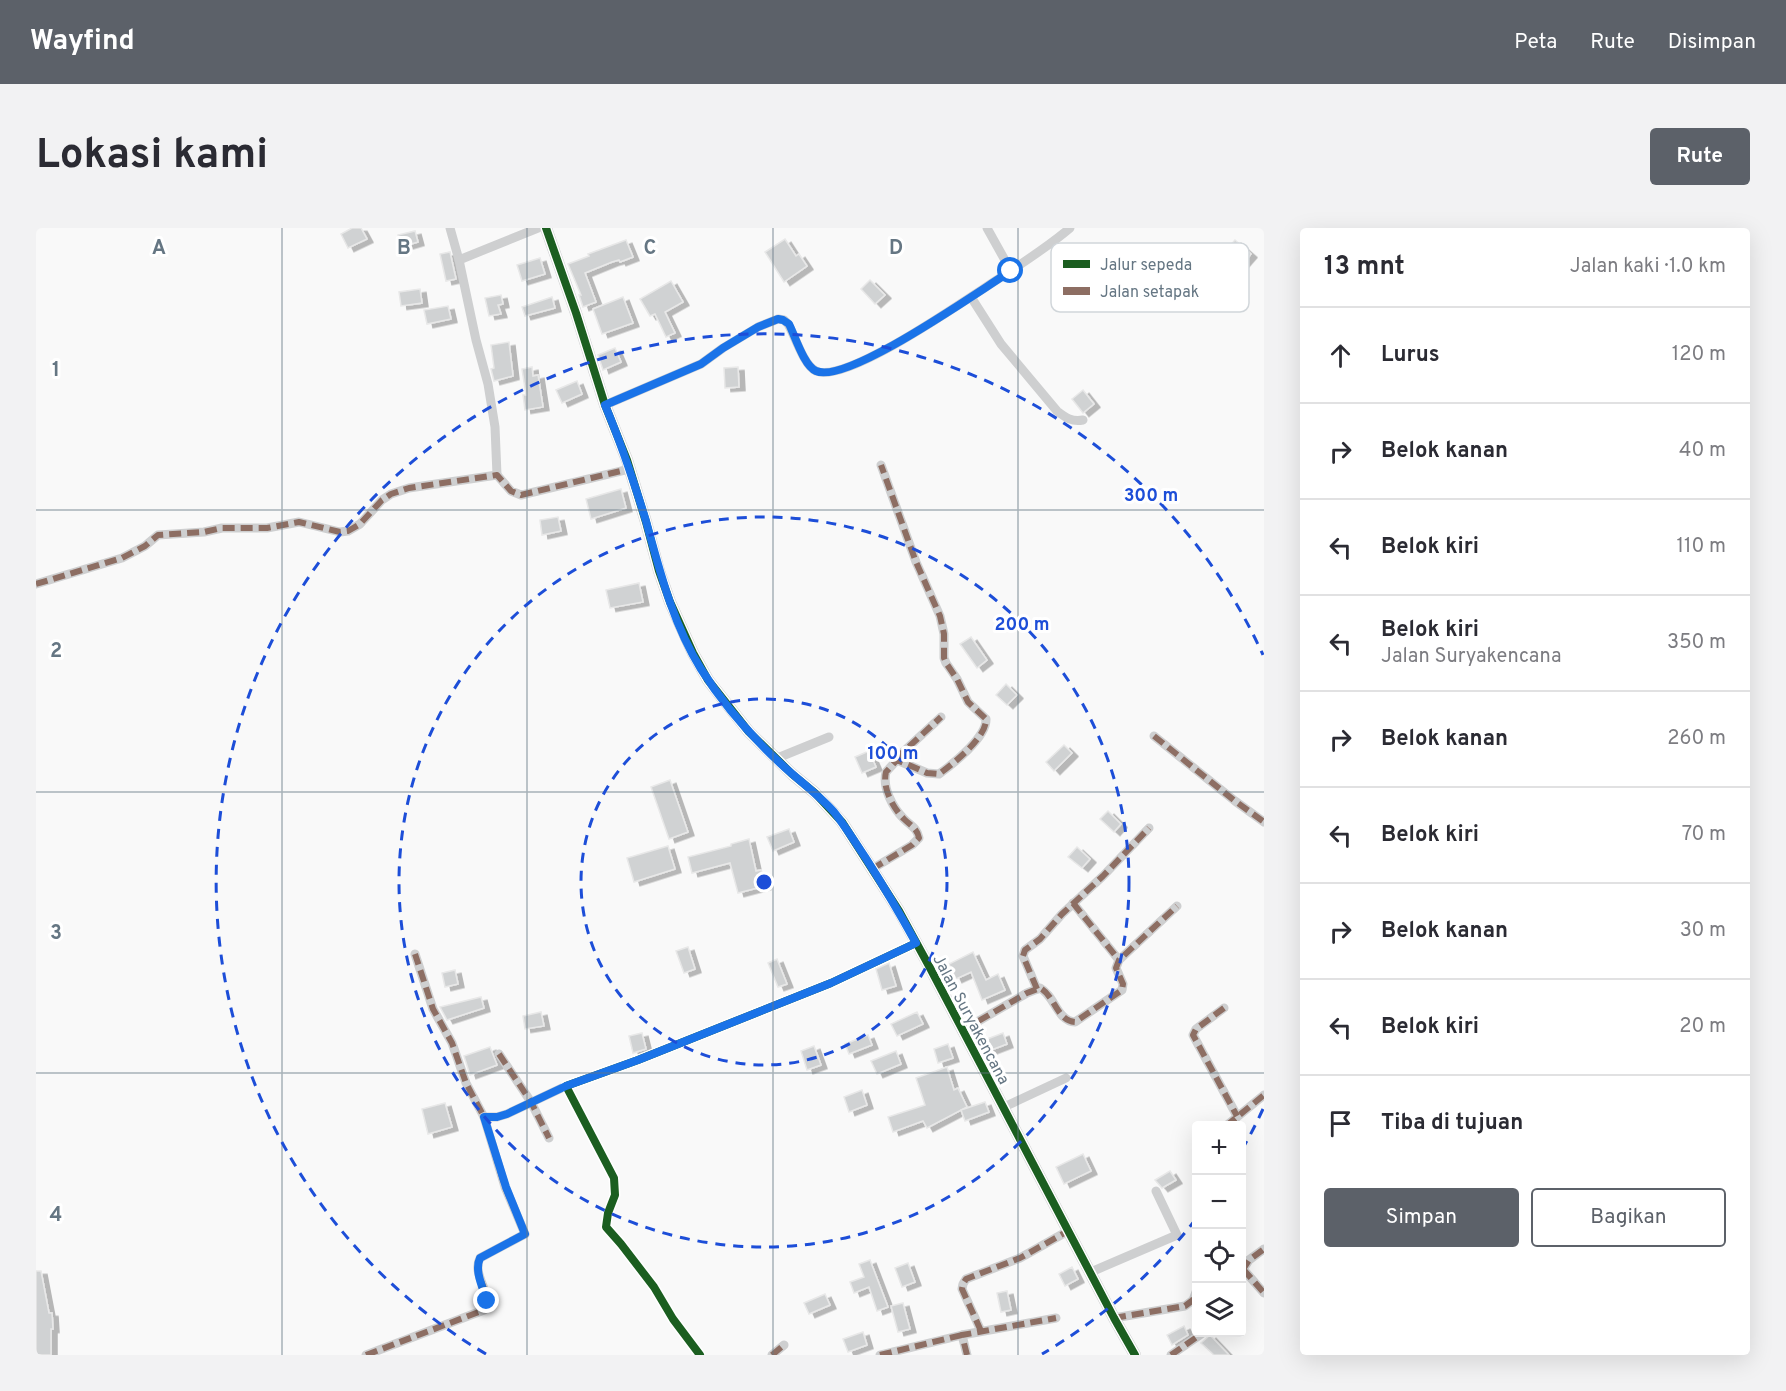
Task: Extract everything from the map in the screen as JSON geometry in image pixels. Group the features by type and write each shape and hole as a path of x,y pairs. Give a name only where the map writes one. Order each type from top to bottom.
{"street":[{"path":"450,228 488,384 495,426 497,475 511,491 521,495 629,469"},
{"path":"459,260 538,228"},
{"name":"Jalan Suryakencana","path":"546,228 605,405 629,469 659,572 693,654 708,680 736,717 775,759 834,812 872,868 963,1030 1135,1355"},
{"path":"987,228 1011,271"},
{"path":"1051,243 1070,228"},
{"path":"605,405 701,364 758,327 778,319 786,322 808,366 815,371 827,372 850,366 911,335 1035,256 1051,243"},
{"path":"971,297 1001,344 1057,411 1067,419 1083,420"},
{"path":"881,465 916,562 940,616 946,663 968,702 986,718 984,730 967,750 939,774 927,774 897,760"},
{"path":"36,584 122,558 145,546 158,535 204,532 222,528 267,528 299,522 340,532 348,531 360,524 382,500 391,494 409,488 497,475"},
{"path":"872,868 912,845 919,838 916,830 898,811 885,783 886,772 902,753 940,717"},
{"path":"1154,736 1264,822"},
{"path":"775,759 829,737"},
{"path":"1037,989 1025,961 1024,953 1027,948 1040,939 1149,828"},
{"path":"1073,903 1119,960"},
{"path":"963,1030 1040,988 1048,993 1065,1019 1075,1022 1123,989 1116,968 1119,960 1177,906"},
{"path":"484,1117 507,1114 566,1086 638,1060 831,983 916,943"},
{"path":"366,1355 484,1310 487,1301 477,1270 478,1262 483,1255 525,1234 506,1187 484,1117 466,1083 452,1043 433,1009 415,954"},
{"path":"1224,1008 1196,1029 1193,1035 1237,1116"},
{"path":"499,1054 531,1102 549,1138"},
{"path":"1004,1107 1066,1078"},
{"path":"566,1086 614,1178 615,1195 608,1213 606,1227 654,1287 673,1319 700,1355"},
{"path":"1231,1121 1264,1095"},
{"path":"1091,1272 1177,1235 1156,1191"},
{"path":"981,1331 962,1289 966,1279 1020,1258 1068,1231"},
{"path":"1246,1264 1264,1249"},
{"path":"1246,1274 1264,1293"},
{"path":"1114,1318 1185,1306 1192,1301"},
{"path":"880,1355 981,1331 1056,1318"},
{"path":"962,1335 967,1355"},
{"path":"1170,1355 1197,1337"},
{"path":"772,1355 784,1345"}],"building":[{"path":"352,228 361,228 367,239 348,248 341,234"},
{"path":"415,231 418,242 401,247 398,235"},
{"path":"785,239 796,256 799,254 807,266 784,282 765,252"},
{"path":"626,240 633,257 620,262 619,260 612,262 585,273 596,302 583,307 579,295 581,295 568,264"},
{"path":"450,252 456,279 446,281 440,254"},
{"path":"540,258 545,274 522,281 517,265"},
{"path":"870,280 885,295 875,304 861,289"},
{"path":"671,281 683,302 665,312 675,333 666,337 655,314 650,316 640,299"},
{"path":"420,289 422,303 401,306 399,292"},
{"path":"501,295 503,304 498,305 501,314 489,316 485,298"},
{"path":"552,297 555,308 525,316 522,307"},
{"path":"623,297 633,323 602,334 593,309"},
{"path":"448,306 451,319 427,324 424,310"},
{"path":"509,342 513,376 494,381 491,369 494,368 491,345"},
{"path":"615,348 621,362 603,370 598,355"},
{"path":"532,367 533,376 538,375 543,407 525,410 523,395 526,395 522,369"},
{"path":"738,367 739,387 725,388 724,368"},
{"path":"577,381 582,394 562,403 556,390"},
{"path":"1083,390 1094,404 1083,413 1072,399"},
{"path":"621,489 626,508 591,519 586,499"},
{"path":"558,517 561,531 542,535 540,520"},
{"path":"639,583 643,602 610,608 606,590"},
{"path":"971,637 987,660 977,668 960,644"},
{"path":"1006,684 1017,695 1007,705 996,695"},
{"path":"1064,745 1072,753 1054,771 1046,762"},
{"path":"869,751 876,767 862,773 855,757"},
{"path":"670,780 688,832 669,839 651,787"},
{"path":"1108,811 1121,824 1114,832 1100,819"},
{"path":"789,829 794,842 773,851 767,837"},
{"path":"749,839 756,871 761,870 765,886 738,893 730,863 692,873 688,857"},
{"path":"668,846 675,869 634,882 627,858"},
{"path":"1077,847 1090,859 1082,868 1068,857"},
{"path":"688,947 695,969 684,973 676,951"},
{"path":"973,952 986,980 998,974 1005,990 982,1000 971,972 956,979 949,964"},
{"path":"777,959 787,984 778,987 768,963"},
{"path":"889,963 896,986 882,990 876,969"},
{"path":"455,970 458,984 445,987 442,973"},
{"path":"481,997 484,1008 447,1020 440,1007"},
{"path":"541,1012 544,1026 525,1029 523,1016"},
{"path":"917,1012 923,1024 897,1036 891,1024"},
{"path":"642,1033 646,1049 633,1053 629,1036"},
{"path":"1003,1033 1007,1044 986,1052 982,1041"},
{"path":"868,1035 872,1045 849,1054 845,1044"},
{"path":"948,1044 953,1058 938,1063 934,1049"},
{"path":"814,1046 821,1065 807,1070 801,1051"},
{"path":"490,1047 497,1065 470,1075 464,1056"},
{"path":"896,1051 901,1064 877,1074 871,1061"},
{"path":"947,1067 954,1090 958,1088 967,1107 927,1128 923,1121 893,1132 888,1117 925,1105 916,1078"},
{"path":"862,1090 867,1105 849,1112 844,1097"},
{"path":"985,1102 989,1112 965,1121 961,1110"},
{"path":"445,1103 452,1127 428,1134 422,1109"},
{"path":"1083,1154 1091,1171 1064,1184 1056,1167"},
{"path":"1170,1171 1176,1180 1162,1188 1155,1180"},
{"path":"870,1260 888,1307 877,1311 869,1287 854,1293 850,1282 864,1277 859,1264"},
{"path":"908,1263 915,1282 902,1287 895,1268"},
{"path":"1072,1267 1078,1279 1065,1286 1059,1274"},
{"path":"36,1271 41,1271 49,1313 52,1313 51,1355 36,1355"},
{"path":"1007,1291 1011,1310 1001,1312 997,1293"},
{"path":"825,1294 830,1305 809,1314 804,1303"},
{"path":"903,1303 910,1329 898,1332 891,1306"},
{"path":"1184,1326 1188,1335 1172,1345 1167,1335"},
{"path":"863,1332 867,1345 848,1352 843,1339"},
{"path":"1208,1337 1212,1337 1229,1355 1214,1355 1201,1343"}],"marked path":[{"path":"872,869 912,845 919,838 915,829 892,804 887,791 886,772 897,760 927,773 939,774 975,742 985,726 986,719 968,702 946,663 940,616 916,562 881,465"},
{"path":"36,584 122,558 145,546 158,535 204,532 222,528 267,528 299,522 340,532 348,531 360,524 382,500 391,494 409,488 497,475 511,491 521,495 629,469"},
{"path":"897,760 941,717"},
{"path":"1154,736 1264,822"},
{"path":"1037,989 1023,956 1025,950 1040,939 1062,914 1149,828"},
{"path":"1073,903 1119,960"},
{"path":"963,1030 1027,993 1040,988 1064,1017 1075,1022 1122,990 1123,984 1116,968 1119,960 1177,906"},
{"path":"366,1355 484,1310 486,1298 478,1271 480,1258 525,1234 505,1187 484,1117 466,1083 452,1043 433,1009 415,954"},
{"path":"1224,1008 1196,1029 1193,1035 1237,1116"},
{"path":"499,1054 531,1102 549,1138"},
{"path":"484,1117 507,1114 566,1086"},
{"path":"1232,1121 1264,1095"},
{"path":"981,1331 962,1289 966,1279 1020,1258 1068,1231"},
{"path":"1246,1265 1264,1249"},
{"path":"1246,1272 1264,1293"},
{"path":"1114,1318 1185,1306 1192,1301"},
{"path":"967,1355 962,1335 1056,1318"},
{"path":"880,1355 962,1335"},
{"path":"1171,1355 1197,1337"},
{"path":"772,1355 784,1345"}],"cycle path":[{"path":"546,228 605,405 627,460 659,571 693,653 708,680 749,732 815,793 842,822 899,911 1135,1355"},
{"path":"700,1355 673,1319 654,1287 606,1227 608,1213 615,1195 614,1178 566,1086 638,1060 831,983 916,943"}],"route":[{"path":"487,1301 477,1270 480,1258 525,1234 506,1187 484,1117 507,1114 566,1086 638,1060 831,983 916,943 899,911 842,822 815,793 748,732 700,667 685,638 659,572 627,460 605,405 701,364 758,327 778,319 789,324 808,366 815,371 827,372 850,366 911,335 1011,271"}]}
